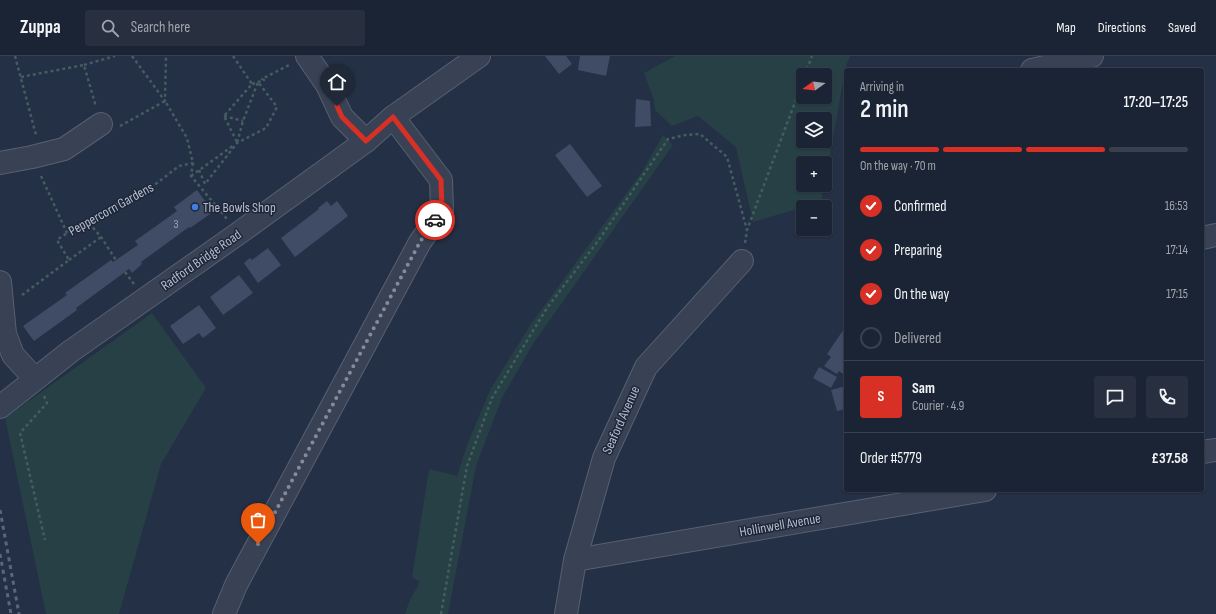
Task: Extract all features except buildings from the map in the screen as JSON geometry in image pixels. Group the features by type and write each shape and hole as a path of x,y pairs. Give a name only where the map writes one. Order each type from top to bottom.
{"street":[{"name":"Radford Bridge Road","path":"0,407 71,351 239,233 366,141 393,117 479,56"},
{"path":"1041,68 1092,56"},
{"path":"300,59 327,85 342,117 366,141"},
{"path":"224,614 236,585 420,242 442,211 441,180 393,117"},
{"path":"0,163 64,149 101,124"},
{"path":"1204,238 1216,235"},
{"name":"Seaford Avenue","path":"566,614 575,560 604,458 646,367 742,261"},
{"path":"0,282 6,334 13,355 35,379"},
{"path":"1204,452 1216,450"},
{"name":"Hollinwell Avenue","path":"575,560 973,492"}],"path":[{"path":"15,56 21,77 37,156 67,234"},
{"path":"21,77 84,65 115,56"},
{"path":"132,56 165,101 187,138 193,163 191,176 239,233"},
{"path":"165,101 166,56"},
{"path":"233,56 252,84"},
{"path":"808,68 812,56"},
{"path":"224,116 252,84 264,80 262,79 300,59"},
{"path":"84,65 104,134 165,101"},
{"path":"199,170 205,184 238,143 243,121 258,82"},
{"path":"191,176 238,143 266,128 277,107 258,82"},
{"path":"742,261 747,230 796,100"},
{"path":"224,116 243,121"},
{"path":"224,116 238,143"},
{"path":"441,614 467,466 492,398 547,308 598,241 668,139 685,135 700,134 726,157 747,230"},
{"name":"Peppercorn Gardens","path":"3,310 69,260 57,240 89,223 124,200 138,195 139,197 179,166 193,163"},
{"path":"89,223 101,237 116,260"},
{"path":"69,260 101,237"},
{"path":"35,379 47,403 20,433 45,540"}],"green space":[{"path":"675,56 850,56 846,68 844,68 844,77 832,143 832,112 796,112 796,148 831,148 830,156 796,156 796,192 823,192 821,200 796,200 796,209 753,222 736,147 698,116 672,126 655,110 654,100 644,73"},
{"path":"663,135 673,145 533,344 502,398 476,466 448,614 405,614 409,602 420,582 412,577 429,469 457,476 467,445 491,388 531,324 642,172"},
{"path":"152,313 206,388 161,464 119,614 46,614 5,418"}],"railway":[{"path":"0,510 19,614"},
{"path":"0,554 11,614"}],"way so far":[{"path":"258,544 420,242 435,220"}],"place":[{"name":"The Bowls Shop","path":"195,207"}],"route":[{"path":"337,106 342,117 366,141 393,117 441,180 442,211 435,220"}]}
